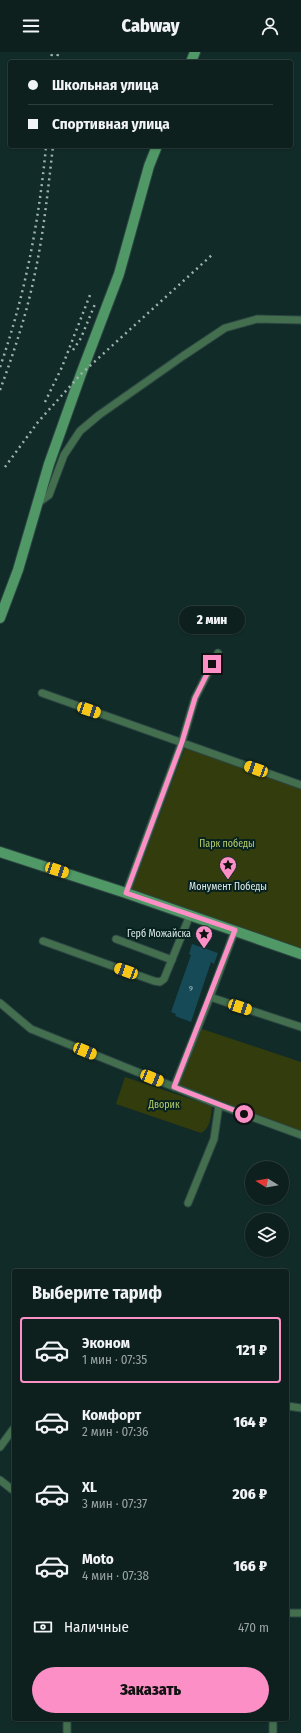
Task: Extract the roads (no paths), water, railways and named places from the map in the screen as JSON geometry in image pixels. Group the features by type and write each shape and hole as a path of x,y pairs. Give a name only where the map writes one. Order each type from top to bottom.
{"main road":[{"path":"0,618 18,570 50,464 81,374 119,274 149,166 156,148"},
{"path":"0,852 190,914 301,954"}],"street":[{"path":"38,503 49,495 64,455 80,431 99,415 183,356 225,328 257,319 301,320"},
{"path":"126,893 182,742 195,698 218,653"},
{"path":"42,693 301,784"},
{"path":"43,941 157,982 164,979 190,914"},
{"path":"174,1087 235,930"},
{"path":"116,939 172,960"},
{"path":"210,997 301,1027"},
{"path":"0,1003 31,1029 174,1087 301,1135"},
{"path":"188,1203 214,1139 220,1105"},
{"path":"289,1406 301,1408"},
{"path":"0,1447 12,1431"},
{"path":"0,1480 12,1489"},
{"path":"289,1613 301,1613"},
{"path":"67,1721 68,1733"},
{"path":"273,1721 273,1733"}],"railway":[{"path":"51,60 52,52"},
{"path":"57,60 58,52"},
{"path":"0,367 17,313 30,258 46,148"},
{"path":"0,390 20,332 32,288 43,226 53,148"},
{"path":"5,467 38,422 81,374 213,254"},
{"path":"45,402 62,367 90,295"},
{"path":"73,350 81,338 95,304"}],"place":[{"name":"Монумент Победы","path":"228,880"},
{"name":"Герб Можайска","path":"204,949"}],"park label":[{"name":"Парк победы","path":"227,844"},
{"name":"Дворик","path":"164,1105"}]}
